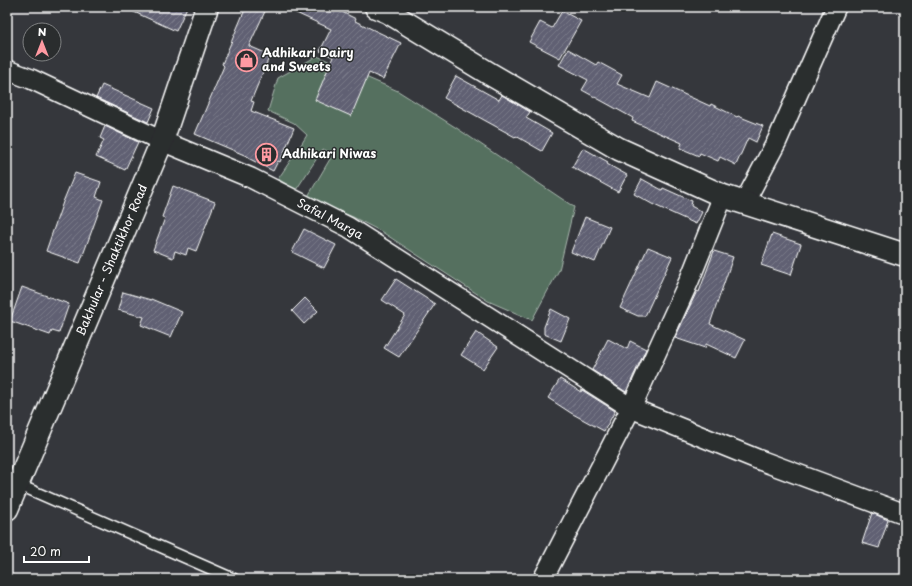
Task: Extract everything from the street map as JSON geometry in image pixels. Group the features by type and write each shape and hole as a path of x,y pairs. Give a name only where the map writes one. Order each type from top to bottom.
{"street":[{"name":"Bakhular - Shaktikhor Road","path":"7,509 162,140 207,7"},
{"path":"376,7 388,12 490,74 619,149 723,196 905,255"},
{"path":"744,203 777,140 836,7"},
{"name":"Safal Marga","path":"7,70 31,79 162,140 251,178 348,228 632,408 757,459 905,514"},
{"path":"543,579 632,408 689,281 723,196"}],"lane":[{"path":"17,484 234,579"}],"green space":[{"path":"317,56 398,91 455,127 574,207 559,270 532,320 488,301 382,232 353,217 307,198 333,154 323,149 296,190 278,179 307,135 294,123 268,111 278,78"}],"building":[{"path":"123,7 187,7 176,31"},
{"path":"246,7 267,7 249,46 270,55 251,101 254,102 251,111 294,128 280,162 278,161 273,171 248,158 249,157 195,134 224,66 222,64"},
{"path":"283,7 332,7 356,19 355,21 401,43 383,79 369,73 351,116 315,100 333,57 320,51 331,29"},
{"path":"562,11 581,21 560,58 529,42 540,22 552,28"},
{"path":"568,49 596,65 598,62 622,75 617,84 650,98 657,82 710,106 711,104 737,117 738,116 763,126 756,142 748,138 736,165 720,157 718,161 700,153 699,156 680,148 682,143 632,121 633,118 582,90 588,80 559,65"},
{"path":"456,76 499,100 502,95 530,112 526,118 552,133 542,151 444,98"},
{"path":"102,85 154,108 148,122 96,98"},
{"path":"105,126 138,142 125,170 96,157 104,140 100,138"},
{"path":"583,148 627,175 618,192 572,167"},
{"path":"75,173 101,182 96,197 103,200 80,263 46,251"},
{"path":"642,179 662,190 663,188 692,201 691,206 702,212 696,224 634,194"},
{"path":"173,186 215,202 196,251 188,248 186,255 175,251 173,258 153,250 165,218 162,217"},
{"path":"585,217 610,227 595,262 571,252"},
{"path":"304,229 336,245 324,268 292,252"},
{"path":"772,234 801,244 791,275 761,265"},
{"path":"648,247 672,257 645,316 638,316 620,308"},
{"path":"714,251 733,257 710,324 745,340 736,358 706,344 705,348 675,338 697,291 699,292"},
{"path":"396,279 435,304 399,357 384,348 405,315 382,300"},
{"path":"22,287 69,304 59,333 52,331 50,335 10,321"},
{"path":"123,292 151,299 182,312 171,337 141,325 144,317 118,310"},
{"path":"305,298 318,311 304,324 292,311"},
{"path":"551,309 570,319 561,341 544,334 544,327"},
{"path":"476,332 498,347 483,369 461,355"},
{"path":"608,339 627,349 630,341 646,349 626,392 592,370"},
{"path":"560,379 581,392 582,390 615,411 604,431 571,413 548,398"},
{"path":"872,513 888,520 879,548 862,543"}],"place":[{"name":"Adhikari Dairy and Sweets","path":"246,60"},
{"name":"Adhikari Niwas","path":"266,154"}]}
